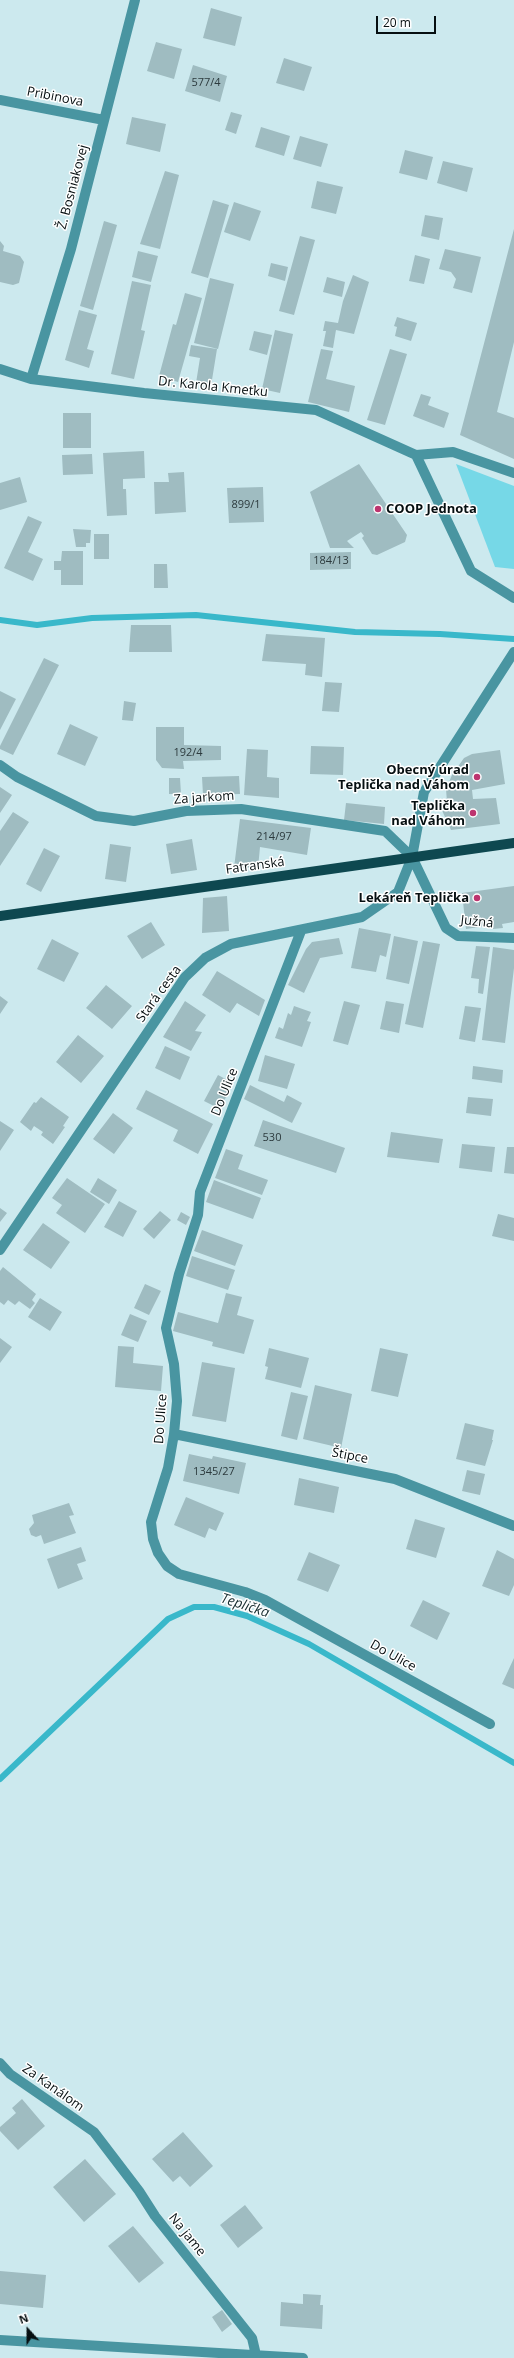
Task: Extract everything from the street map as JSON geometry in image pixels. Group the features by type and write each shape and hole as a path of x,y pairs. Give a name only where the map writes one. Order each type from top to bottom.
{"main road":[{"name":"Fatranská","path":"0,916 412,857 514,844"}],"street":[{"name":"Ž. Bosniakovej","path":"31,379 70,249 135,0"},
{"name":"Pribinova","path":"0,100 104,120"},
{"name":"Dr. Karola Kmeťku","path":"0,369 31,379 144,393 316,410 416,454"},
{"path":"514,474 453,452 416,454 470,571 514,598"},
{"name":"Stará cesta","path":"0,1250 185,977 205,958 231,944 301,931 362,917 398,892 412,857 424,792 514,652"},
{"name":"Za jarkom","path":"0,764 18,777 96,816 134,821 186,811 241,809 385,831 412,857"},
{"name":"Južná","path":"412,857 446,928 458,936 514,938"},
{"name":"Do Ulice","path":"301,931 200,1192 198,1214 179,1274 166,1328 174,1364 177,1401 174,1434 168,1468 151,1522 153,1539 158,1553 167,1566 179,1574 245,1592 265,1600 490,1724"},
{"name":"Štipce","path":"174,1434 395,1479 514,1526"},
{"name":"Za Kanálom","path":"0,2063 10,2074 94,2132"},
{"name":"Na jame","path":"94,2132 139,2191 155,2216 252,2338 256,2355"},
{"path":"0,2340 303,2358"}],"shaded area":[{"path":"456,464 514,486 514,569 495,567"}],"building":[{"path":"211,8 242,17 235,46 203,38"},
{"path":"156,42 182,49 174,79 147,71"},
{"path":"284,58 312,67 304,91 276,83"},
{"path":"193,65 227,76 220,102 185,91"},
{"path":"231,112 242,115 236,134 225,130"},
{"path":"132,117 166,124 160,152 126,144"},
{"path":"261,127 290,136 284,156 255,147"},
{"path":"300,136 328,144 321,167 293,159"},
{"path":"405,150 433,157 427,180 399,173"},
{"path":"443,161 473,168 467,192 437,183"},
{"path":"165,171 179,175 160,249 140,244"},
{"path":"317,181 343,187 336,214 311,208"},
{"path":"213,200 229,205 208,278 191,273"},
{"path":"234,202 261,211 250,241 224,232"},
{"path":"425,215 443,218 439,240 421,236"},
{"path":"104,221 117,225 93,310 80,306"},
{"path":"514,229 514,342 497,412 514,418 514,459 460,435"},
{"path":"300,236 315,240 294,315 279,311"},
{"path":"0,241 4,246 3,251 20,256 24,262 19,283 13,285 0,282"},
{"path":"445,249 481,257 472,293 453,288 456,279 451,272 439,269"},
{"path":"138,251 158,256 151,282 132,277"},
{"path":"415,255 430,259 424,284 409,281"},
{"path":"271,263 288,267 285,281 268,276"},
{"path":"353,275 369,282 354,334 336,330 333,348 323,346 326,331 323,331 325,321 338,323 343,301"},
{"path":"327,277 345,282 342,297 323,292"},
{"path":"210,278 234,284 218,349 194,343"},
{"path":"132,281 151,285 141,330 145,331 134,379 111,374"},
{"path":"185,293 202,298 178,382 159,376 173,324 176,325"},
{"path":"79,310 97,315 87,349 94,351 89,368 65,360"},
{"path":"397,317 417,323 411,341 395,336 397,327 394,326"},
{"path":"275,330 293,334 280,393 262,389"},
{"path":"254,331 272,335 267,355 249,350"},
{"path":"191,345 217,349 211,386 196,383 200,358 189,356"},
{"path":"321,349 333,351 326,379 355,386 349,412 308,402"},
{"path":"390,349 407,354 385,425 367,420"},
{"path":"421,394 431,397 428,405 449,413 444,428 413,416"},
{"path":"63,413 91,413 91,448 63,448"},
{"path":"144,451 145,478 123,479 123,489 126,489 127,515 107,516 103,453"},
{"path":"92,454 93,474 63,475 62,455"},
{"path":"359,464 407,535 405,542 377,555 372,554 362,538 364,536 361,532 347,541 354,548 330,548 310,492"},
{"path":"184,472 186,512 155,514 154,482 169,482 168,473"},
{"path":"20,477 27,502 0,510 0,483"},
{"path":"263,487 264,522 229,523 227,488"},
{"path":"28,516 42,522 28,552 43,559 33,581 4,568"},
{"path":"73,529 91,530 90,543 86,543 86,547 76,547"},
{"path":"94,534 109,534 109,559 94,559"},
{"path":"62,551 83,551 83,585 61,585 61,570 54,570 54,561 61,561"},
{"path":"351,552 351,569 310,570 310,553"},
{"path":"154,564 167,564 168,588 154,588"},
{"path":"131,625 171,625 172,652 129,652"},
{"path":"266,634 325,638 322,677 305,675 306,664 262,661"},
{"path":"44,658 59,665 13,755 0,749 0,746"},
{"path":"325,682 342,683 339,712 322,711"},
{"path":"0,691 16,699 0,730"},
{"path":"124,701 136,703 133,721 122,720"},
{"path":"70,724 98,737 85,766 57,754"},
{"path":"156,727 184,727 184,745 221,746 221,760 183,761 184,769 162,768 156,760"},
{"path":"311,746 344,747 343,775 310,774"},
{"path":"247,749 268,750 267,777 279,778 279,798 244,795"},
{"path":"500,750 505,784 472,790 473,799 496,798 500,824 451,830 439,804 447,802 446,789 452,775 464,758 472,754"},
{"path":"239,776 240,794 203,795 202,777"},
{"path":"169,778 180,778 181,794 169,794"},
{"path":"0,787 12,795 0,813"},
{"path":"346,803 385,807 384,824 344,820"},
{"path":"13,812 29,822 0,866 0,831"},
{"path":"240,819 311,828 307,855 260,847 258,868 234,868"},
{"path":"192,839 197,870 171,874 166,844"},
{"path":"110,844 131,847 126,882 105,879"},
{"path":"44,848 60,856 41,892 26,884"},
{"path":"514,886 514,922 502,924 503,928 493,929 492,925 466,929 462,893"},
{"path":"227,896 229,931 202,933 203,898"},
{"path":"151,922 165,945 142,959 127,936"},
{"path":"359,928 391,934 386,957 380,955 376,972 351,968"},
{"path":"394,936 418,941 409,984 386,979"},
{"path":"339,938 343,954 320,958 304,993 288,985 306,949 312,942"},
{"path":"52,939 79,953 64,982 37,969"},
{"path":"423,941 440,944 423,1028 405,1024"},
{"path":"476,946 490,947 483,994 478,993 479,979 471,978"},
{"path":"493,947 514,950 514,968 505,1043 482,1040"},
{"path":"217,971 265,1000 259,1016 237,1003 230,1013 202,995"},
{"path":"106,985 132,1006 112,1029 86,1008"},
{"path":"0,996 8,1002 0,1014"},
{"path":"185,1001 206,1015 195,1031 202,1032 191,1051 163,1037"},
{"path":"344,1001 360,1005 348,1045 333,1041"},
{"path":"386,1001 404,1004 399,1033 380,1029"},
{"path":"294,1006 311,1012 307,1021 311,1022 302,1047 275,1038 279,1027 283,1029 288,1013 291,1015"},
{"path":"465,1006 481,1008 475,1042 459,1039"},
{"path":"78,1035 104,1056 81,1083 56,1062"},
{"path":"165,1046 190,1057 180,1080 155,1068"},
{"path":"265,1055 295,1064 287,1089 258,1081"},
{"path":"473,1066 503,1070 502,1083 472,1079"},
{"path":"218,1075 233,1083 220,1109 204,1101"},
{"path":"250,1085 284,1102 287,1095 302,1103 292,1123 244,1099"},
{"path":"146,1090 213,1124 198,1154 173,1141 178,1130 136,1109"},
{"path":"41,1097 69,1117 63,1126 65,1127 53,1144 41,1135 43,1132 34,1126 31,1131 20,1122 34,1102 36,1103"},
{"path":"468,1097 493,1099 491,1116 466,1113"},
{"path":"113,1113 133,1128 114,1154 93,1139"},
{"path":"263,1120 345,1148 336,1173 254,1146"},
{"path":"0,1121 14,1130 0,1151"},
{"path":"391,1132 443,1139 439,1163 387,1157"},
{"path":"462,1144 495,1147 492,1172 459,1168"},
{"path":"507,1147 514,1147 514,1174 504,1173"},
{"path":"226,1149 243,1155 238,1169 268,1180 262,1195 215,1178"},
{"path":"67,1178 105,1204 85,1233 56,1213 62,1205 52,1198"},
{"path":"98,1178 117,1190 109,1204 90,1192"},
{"path":"214,1180 261,1198 253,1219 206,1202"},
{"path":"119,1201 137,1211 123,1237 104,1227"},
{"path":"0,1208 7,1213 0,1222"},
{"path":"160,1211 171,1220 154,1239 143,1229"},
{"path":"181,1212 190,1217 186,1225 177,1220"},
{"path":"498,1214 514,1218 514,1241 492,1236"},
{"path":"43,1223 70,1242 51,1269 23,1250"},
{"path":"202,1230 243,1245 235,1266 194,1251"},
{"path":"192,1256 235,1270 228,1290 186,1276"},
{"path":"3,1267 36,1294 32,1300 35,1303 30,1309 19,1301 15,1305 8,1300 4,1305 0,1302 0,1271"},
{"path":"145,1284 161,1291 149,1315 134,1308"},
{"path":"226,1293 242,1297 237,1315 254,1320 244,1354 212,1346 213,1342 173,1331 178,1312 218,1323"},
{"path":"40,1298 62,1312 50,1331 28,1317"},
{"path":"130,1314 147,1321 138,1342 121,1335"},
{"path":"0,1338 12,1347 0,1363"},
{"path":"118,1346 134,1347 133,1363 163,1366 161,1391 115,1387"},
{"path":"269,1348 309,1358 301,1388 265,1379 268,1367 265,1366"},
{"path":"380,1348 408,1354 398,1397 371,1391"},
{"path":"202,1362 235,1368 226,1422 192,1416"},
{"path":"315,1385 352,1394 341,1448 303,1439"},
{"path":"291,1392 308,1396 297,1440 281,1436"},
{"path":"465,1423 494,1430 493,1440 485,1466 456,1459"},
{"path":"189,1454 212,1459 213,1456 246,1463 239,1494 183,1481"},
{"path":"467,1470 485,1474 480,1495 462,1491"},
{"path":"299,1478 339,1487 334,1513 294,1505"},
{"path":"186,1497 224,1513 216,1531 209,1528 205,1538 174,1525"},
{"path":"69,1503 74,1515 69,1516 76,1533 44,1544 41,1535 36,1537 31,1535 29,1529 34,1523 32,1515"},
{"path":"415,1519 445,1528 436,1558 406,1549"},
{"path":"81,1547 86,1561 77,1564 83,1579 58,1589 47,1559"},
{"path":"497,1550 514,1559 514,1585 509,1596 482,1586"},
{"path":"309,1552 340,1565 328,1592 297,1580"},
{"path":"423,1600 450,1613 437,1640 410,1626"},
{"path":"514,1658 514,1689 502,1684"},
{"path":"22,2099 45,2126 18,2150 0,2131 0,2127 16,2113 12,2108"},
{"path":"183,2132 213,2166 190,2187 180,2176 173,2182 152,2159"},
{"path":"85,2159 116,2194 84,2222 53,2187"},
{"path":"245,2205 263,2228 238,2248 220,2225"},
{"path":"133,2226 164,2263 139,2283 108,2246"},
{"path":"0,2271 46,2275 43,2308 0,2304"},
{"path":"303,2294 321,2295 320,2305 323,2305 322,2329 280,2326 281,2302 303,2304"},
{"path":"222,2310 232,2324 222,2332 212,2317"}],"waterway":[{"path":"0,620 37,625 92,618 196,615 355,632 440,634 514,639"},
{"name":"Teplička","path":"0,1779 168,1619 194,1607 214,1607 247,1616 309,1644 514,1763"}],"place":[{"name":"COOP Jednota","path":"378,509"},
{"name":"Obecný úrad Teplička nad Váhom","path":"477,777"},
{"name":"Teplička nad Váhom","path":"473,813"},
{"name":"Lekáreň Teplička","path":"477,898"}]}
